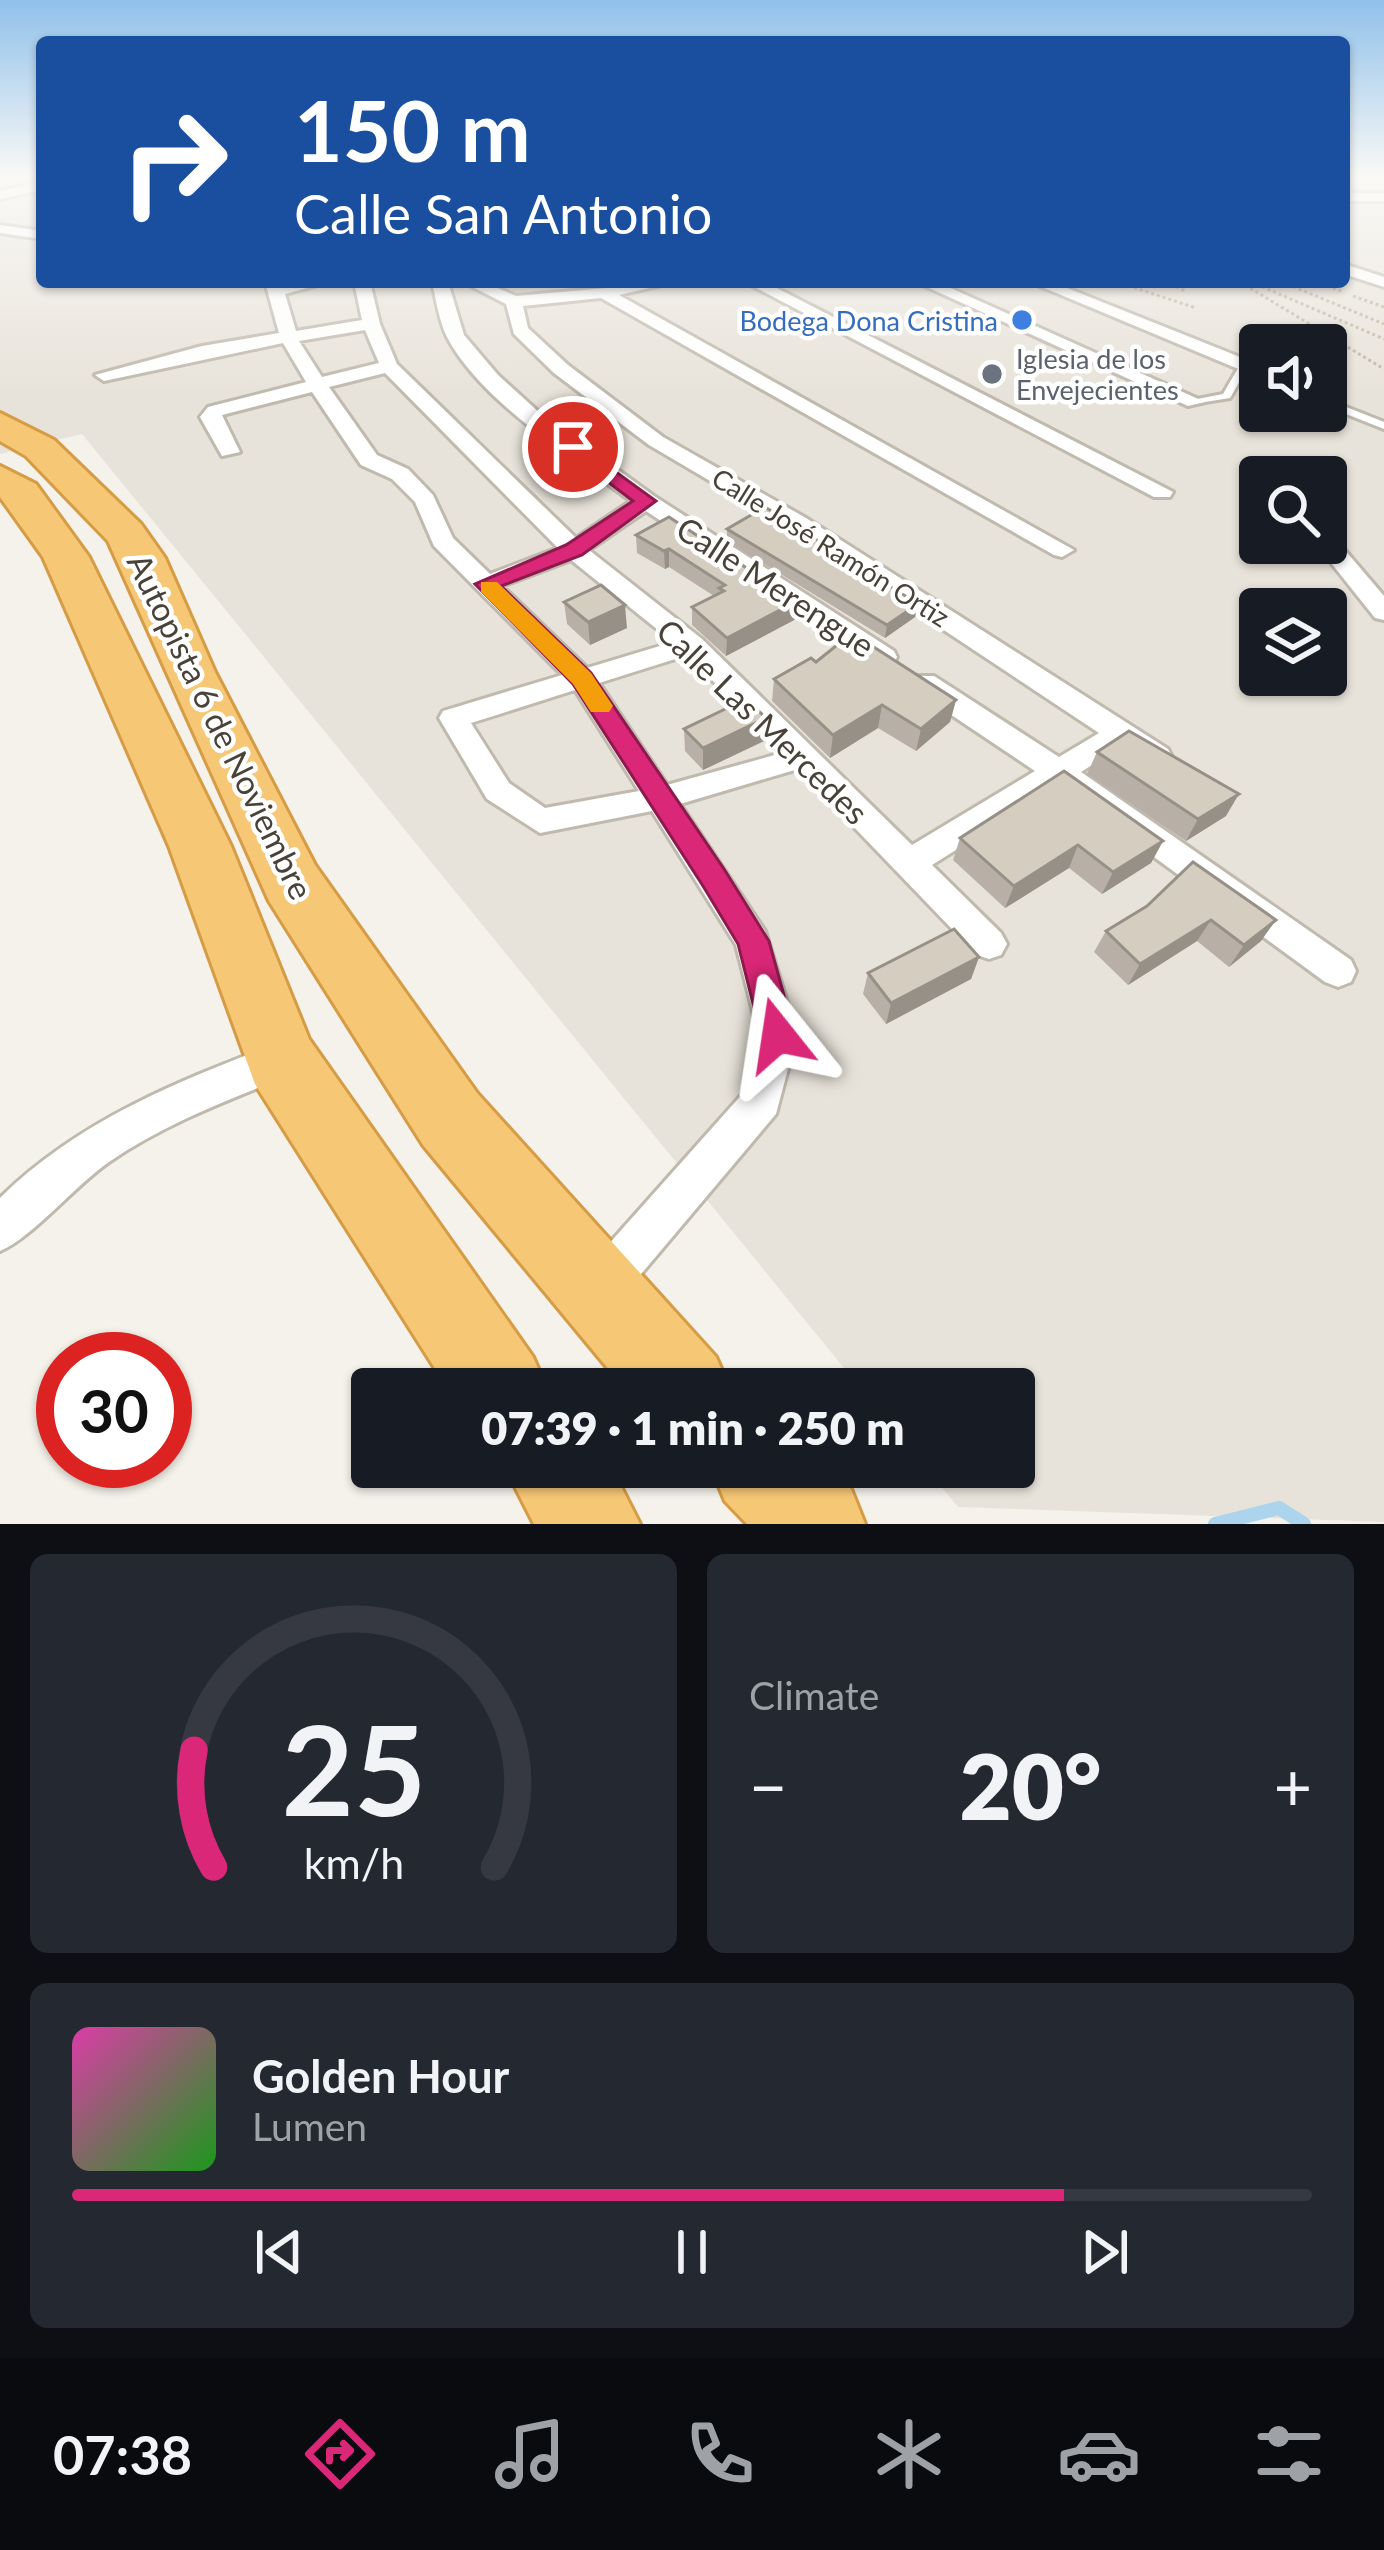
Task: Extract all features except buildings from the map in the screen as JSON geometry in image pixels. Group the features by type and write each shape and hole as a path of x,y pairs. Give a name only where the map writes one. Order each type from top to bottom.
{"highway":[{"name":"Autopista 6 de Noviembre","path":"0,425 40,448 125,533 142,558 189,672 292,883 450,1119 666,1368"},
{"name":"Autopista 6 de Noviembre","path":"0,478 21,493 66,557 200,846 281,1060 487,1368"},
{"path":"567,1488 591,1524"},
{"path":"780,1488 815,1524"}],"street":[{"path":"1350,271 1384,282"},
{"path":"275,288 290,340 315,385 369,460 400,475 425,500 442,541 582,679 753,941 778,1035 762,1101 598,1290"},
{"name":"Calle Las Mercedes","path":"363,288 370,324 388,367 574,550 693,645 989,944"},
{"name":"Calle Merengue","path":"442,288 455,335 490,379 611,476 1058,771 1338,971"},
{"path":"485,288 514,301 628,288"},
{"path":"765,288 1162,492"},
{"path":"938,288 1195,402"},
{"path":"1053,288 1239,364"},
{"path":"605,294 1062,550"},
{"name":"Calle José Ramón Ortiz","path":"514,301 520,330 574,380 656,441 799,523 1175,770"},
{"path":"104,375 202,351 370,324"},
{"path":"229,452 210,417 215,411 388,367"},
{"path":"611,476 656,441"},
{"path":"486,584 574,550 646,501"},
{"path":"1344,564 1384,612"},
{"path":"693,645 453,718 498,790 541,821 661,798 804,757"},
{"path":"908,863 1122,732"},
{"path":"0,1229 68,1164 143,1114 281,1060"}],"lane":[{"path":"1195,402 1227,396 1239,383"},
{"path":"1347,411 1384,426"}],"path":[{"path":"1135,288 1196,308"},
{"path":"1179,288 1186,291"},
{"path":"1250,288 1300,324"},
{"path":"1265,288 1384,339"},
{"path":"1297,288 1384,324"},
{"path":"1347,350 1384,369"}],"shaded area":[{"path":"0,249 36,249 36,288 1350,288 1350,249 1384,249 1384,1522 958,1507 942,1488 1035,1488 1035,1368 844,1368 82,434 0,454"}],"waterway":[{"path":"1215,1524 1279,1508 1304,1524"}],"slow traffic":[{"path":"489,587 582,679 600,706"}],"place":[{"name":"Bodega Dona Cristina","path":"1022,320"},
{"name":"Iglesia de los Envejecientes","path":"992,374"}],"route":[{"path":"573,447 646,501 574,550 486,584 582,679 713,878 753,941 778,1035"}]}
